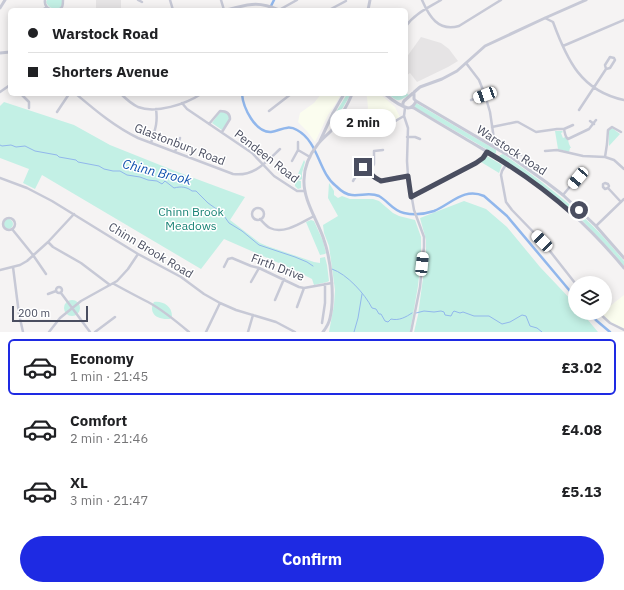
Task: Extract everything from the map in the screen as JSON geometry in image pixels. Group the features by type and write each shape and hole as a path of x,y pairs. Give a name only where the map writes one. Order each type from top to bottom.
{"street":[{"path":"0,8 5,0"},
{"path":"45,0 47,7"},
{"path":"136,0 142,2"},
{"path":"283,8 297,0"},
{"path":"422,0 426,9 437,23 442,26 453,28 459,26 501,0"},
{"path":"408,24 412,19 441,0"},
{"path":"392,99 404,101 421,87 457,71 485,46 586,0"},
{"path":"333,8 346,2"},
{"path":"236,8 260,3 276,8"},
{"path":"553,22 556,13"},
{"path":"545,18 553,22 571,64 581,77 594,88 608,96 624,100"},
{"path":"563,46 624,20"},
{"path":"579,110 606,69 610,68 615,62 614,58 610,57 605,65 606,69"},
{"path":"466,63 479,80 485,95 490,112 494,139 491,145"},
{"path":"388,96 394,102 408,108 414,105 414,92"},
{"path":"471,100 485,95"},
{"path":"23,96 30,102 29,108"},
{"path":"57,112 69,96"},
{"name":"Glastonbury Road","path":"79,96 127,133 150,143 239,175 251,172 280,150"},
{"path":"123,96 138,107 146,109 168,107 191,100 198,96"},
{"path":"268,111 288,96"},
{"path":"319,144 333,113 343,96"},
{"path":"323,332 331,314 332,283 329,256 324,240 308,204 304,175 312,153 332,129 351,96"},
{"path":"410,97 415,100"},
{"name":"Warstock Road","path":"415,100 529,169 579,210 596,226 624,258"},
{"path":"404,101 404,116 408,128 407,161 411,197 424,237 420,287 411,332"},
{"name":"Pendeen Road","path":"182,103 187,109 252,153 270,172 281,180 297,191 305,191"},
{"name":"Warstock Road","path":"411,107 507,163 543,189 574,215 606,247 624,268"},
{"path":"150,143 156,128 156,109"},
{"path":"209,124 220,111 226,112 229,114 230,119 222,132"},
{"path":"333,113 340,116"},
{"path":"369,135 404,116"},
{"path":"564,129 565,135 568,139 589,129 596,120"},
{"path":"590,121 594,124"},
{"path":"492,127 518,122 536,132 564,129 572,125"},
{"path":"327,126 332,129"},
{"path":"605,157 608,144 608,130 612,127 620,131"},
{"path":"407,138 415,137 420,139"},
{"path":"175,152 180,138"},
{"path":"494,139 516,154 521,155"},
{"path":"292,161 298,150 298,142"},
{"path":"556,146 557,150"},
{"path":"298,150 310,158"},
{"path":"383,150 374,151 374,164 370,173 381,181 408,176"},
{"path":"545,151 557,150 583,156 605,157 614,160 624,169"},
{"path":"497,157 500,151"},
{"path":"411,197 476,163 483,158 487,152"},
{"path":"355,162 371,170"},
{"path":"507,163 501,175 506,202 542,241 570,276"},
{"path":"353,181 363,167"},
{"name":"Chinn Brook Road","path":"0,178 39,194 138,254 181,277 204,294 220,303 236,310 276,322 295,332"},
{"path":"562,195 578,178"},
{"path":"608,188 621,202"},
{"path":"596,226 624,199"},
{"path":"260,219 263,217 264,213 260,209 256,208 252,212 252,216 255,219 260,219 269,227 281,230 290,228 314,216"},
{"path":"574,215 579,210"},
{"path":"0,270 20,265 27,261 48,242 74,214"},
{"path":"6,218 13,220 15,224 12,229 8,230 3,227 3,221 6,218"},
{"path":"12,229 46,274"},
{"path":"48,242 52,247 81,263 110,286"},
{"path":"49,332 60,318 72,308 89,296 114,284 128,269 138,254"},
{"name":"Firth Drive","path":"224,267 228,259 232,258 259,268 299,287 304,288 332,283"},
{"path":"13,267 19,314 23,332"},
{"path":"251,282 259,268"},
{"path":"275,300 284,279"},
{"path":"114,284 148,302 189,332"},
{"path":"322,322 325,303 325,284"},
{"path":"48,294 56,291 57,288 60,288 62,290 61,293 90,332"},
{"path":"297,307 304,288"},
{"path":"56,291 61,293"},
{"path":"206,332 220,303"},
{"path":"248,332 253,315"},
{"path":"95,332 115,317"},
{"path":"606,320 610,324 624,330"}],"shaded area":[{"path":"96,0 121,0 121,8 96,8"},
{"path":"421,37 441,43 449,49 458,61 417,82 410,73 408,74 408,55"},
{"path":"319,96 340,96 328,115 315,142 298,122 300,113 314,103"},
{"path":"382,96 395,107 400,117 382,127 376,117 371,120 367,110 367,97"},
{"path":"624,295 624,329 608,320 612,320 612,304"}],"green space":[{"path":"47,0 62,0 62,5 60,8 52,8 48,6 46,2"},
{"path":"346,96 350,96 339,114 336,112"},
{"path":"390,96 407,96 398,100"},
{"name":"Chinn Brook Meadows","path":"4,102 74,125 110,145 245,197 230,220 260,243 267,246 314,262 320,263 320,258 325,257 329,281 314,285 312,279 224,239 201,269 42,175 35,189 23,183 29,169 0,158 0,106"},
{"path":"416,103 496,150 496,153 495,154 414,107"},
{"path":"220,112 224,112 229,115 229,120 222,130 212,123"},
{"path":"612,128 620,134 609,146 609,130"},
{"path":"555,131 563,132 561,133 563,138 565,137 568,140 571,148 569,152 558,149"},
{"path":"503,154 558,194 575,209 574,211 572,212 529,177 499,157"},
{"path":"487,156 502,165 499,173 481,162"},
{"path":"304,160 305,162 302,179 298,181 301,181 301,188 298,189 295,186 295,182 297,181 298,174"},
{"path":"329,183 334,191 334,195 338,198 342,196 350,199 373,199 379,201 399,216 415,220 421,237 421,255 418,286 410,332 329,332 335,290 329,246 324,233 323,225 338,216 328,198"},
{"path":"464,201 486,209 507,227 540,267 568,297 568,320 588,320 598,332 414,332 418,315 426,256 426,240 420,218"},
{"path":"578,214 586,219 608,242 624,261 624,266 578,216"},
{"path":"6,219 10,219 13,224 10,229 6,229 3,226 3,222"},
{"path":"311,220 314,221 323,241 325,254 320,255 306,222"},
{"path":"69,300 75,300 80,305 78,314 75,316 69,316 64,311 64,305"},
{"path":"154,302 164,303 169,307 172,312 170,319 155,316 152,309"}],"waterway":[{"path":"270,8 274,0"},
{"path":"242,96 247,112 255,124 260,128 271,132 284,128 293,128 304,135 310,142 330,180 339,189 350,195 376,195 400,212 408,214 434,211 464,195 477,194 484,196 507,216 568,289"},
{"name":"Chinn Brook","path":"0,145 11,145 16,147 25,146 35,151 57,155 59,157 76,160 78,162 99,166 104,169 120,171 127,175 157,181 162,184 165,181 174,188 184,187 192,191 196,191 208,203 222,213 229,223 242,231 259,245 295,257 313,266"},
{"name":"Chinn Brook","path":"332,269 344,275 355,285 372,308 376,309 385,321 388,322 391,319 402,318 412,313"},
{"path":"354,332 362,294"},
{"name":"Chinn Brook","path":"416,313 424,311 441,311 444,312 445,315 451,316 454,311 460,313 463,312 474,316 489,316 502,324 510,322 522,315 526,316 530,326 537,328 542,332"},
{"path":"596,320 610,332"}],"route":[{"path":"363,167 371,170 370,173 381,181 408,176 411,197 480,161 487,152 507,163 524,175 574,215 579,210"}]}
